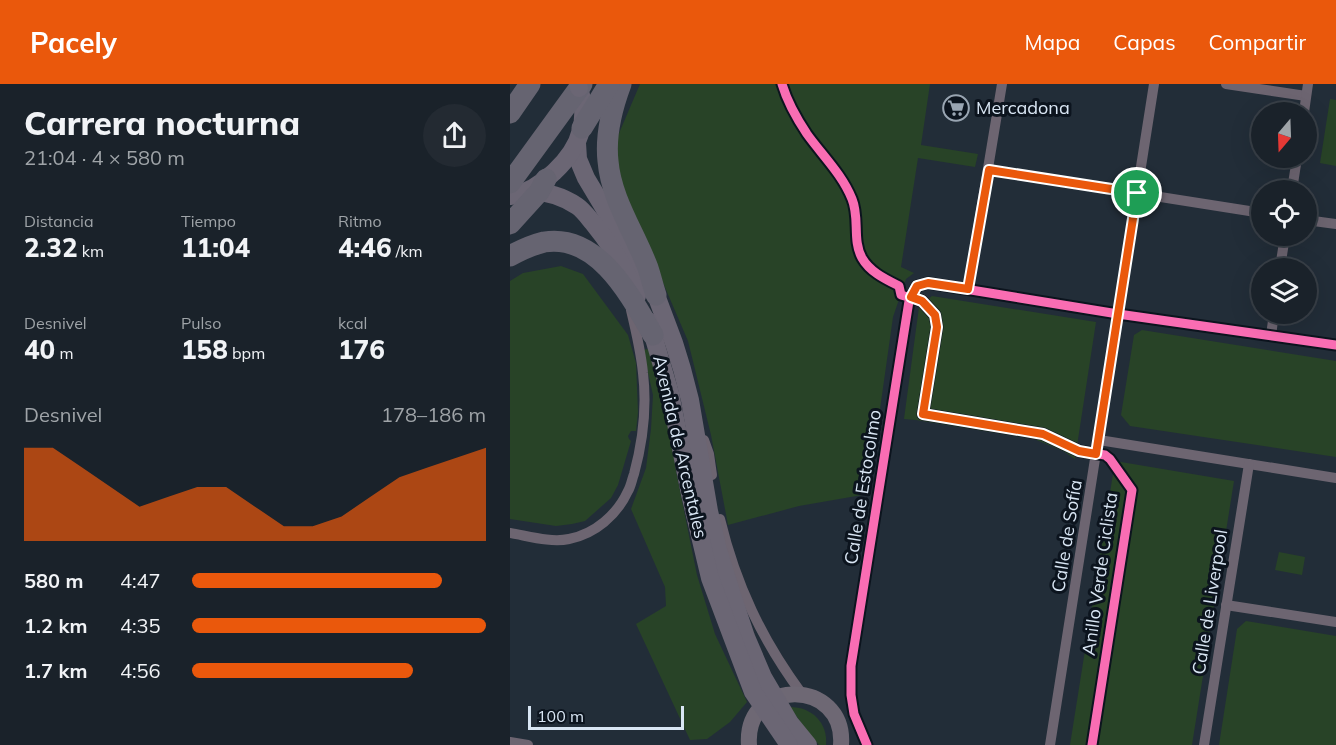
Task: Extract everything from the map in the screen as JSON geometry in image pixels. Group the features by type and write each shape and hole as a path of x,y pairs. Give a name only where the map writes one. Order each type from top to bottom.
{"highway":[{"path":"510,113 530,84"},
{"path":"579,136 609,84"},
{"path":"621,84 611,115 608,161 615,193 648,268 656,295"},
{"path":"510,224 580,85"},
{"path":"510,256 537,244 558,242 576,246 596,257 627,291 653,335"}],"main road":[{"name":"Avenida de Arcentales","path":"580,85 582,99 578,159 586,178 656,295 674,343 690,400 718,550 746,637 762,677 776,728 789,745"},
{"path":"526,191 563,162 579,136"},
{"name":"Avenida de Arcentales","path":"526,191 589,218 625,269 653,335 670,393 710,578 753,692 769,702 808,745"}],"street":[{"path":"968,289 1002,84"},
{"name":"Calle de Sofía","path":"1050,745 1154,84"},
{"path":"1226,84 1306,96"},
{"path":"1305,102 1308,84"},
{"path":"989,170 1251,211"},
{"path":"1317,221 1336,224"},
{"name":"Calle de Estocolmo","path":"867,745 854,714 851,666 909,301 917,286 928,283 1118,314 1336,345"},
{"path":"510,533 554,540 578,537 603,523 618,509 629,490 640,453 645,398 641,356 627,291"},
{"path":"1271,335 1273,324"},
{"name":"Avenida de Arcentales","path":"690,400 709,454 715,498 734,570 749,608 766,640 802,694"},
{"path":"1099,440 1336,478"},
{"name":"Calle de Liverpool","path":"1204,745 1249,464"},
{"path":"1226,605 1336,622"},
{"path":"739,745 749,738 752,722 769,702 783,695 802,694 823,703 831,711 837,721 842,744"},
{"path":"510,742 528,745"}],"green space":[{"path":"640,84 930,84 921,145 978,154 975,167 918,158 901,267 914,273 906,279 893,317 868,494 799,506 728,525 711,435 688,341 616,173 617,138"},
{"path":"1330,99 1336,100 1336,166 1320,163"},
{"path":"561,266 583,274 628,335 636,363 638,412 636,431 631,431 628,436 631,441 618,485 611,498 585,521 556,526 510,519 510,281 523,273"},
{"path":"932,296 1096,322 1075,459 1063,451 1034,439 904,419 919,307"},
{"path":"1142,330 1336,361 1336,457 1130,426 1121,415 1134,335"},
{"path":"648,349 664,397 697,575 715,634 747,702 730,722 707,739 690,740 636,624 666,606 665,587 631,509 646,468 651,429 653,395 643,350"},
{"path":"1115,461 1234,481 1192,745 1070,745"},
{"path":"1279,552 1305,557 1302,575 1275,570"},
{"path":"1246,621 1336,636 1336,745 1219,745 1237,629"},
{"path":"790,707 805,710 817,718 824,730 826,745 819,745"}],"cycle path":[{"name":"Anillo Verde Ciclista","path":"782,84 789,103 807,134 848,190 856,214 857,244 865,263 883,278 899,286 901,295 922,301 935,315 937,327 923,414 1043,434 1079,451 1105,455 1132,490 1092,745"},
{"path":"867,745 854,714 851,695 851,666 909,301 917,286 928,283 1118,314 1336,345"}],"place":[{"name":"Mercadona","path":"956,108"}],"route":[{"path":"989,170 1137,193 1096,454 1079,451 1043,434 923,414 937,327 935,315 922,301 911,297 917,286 928,283 968,289 989,170"}]}
